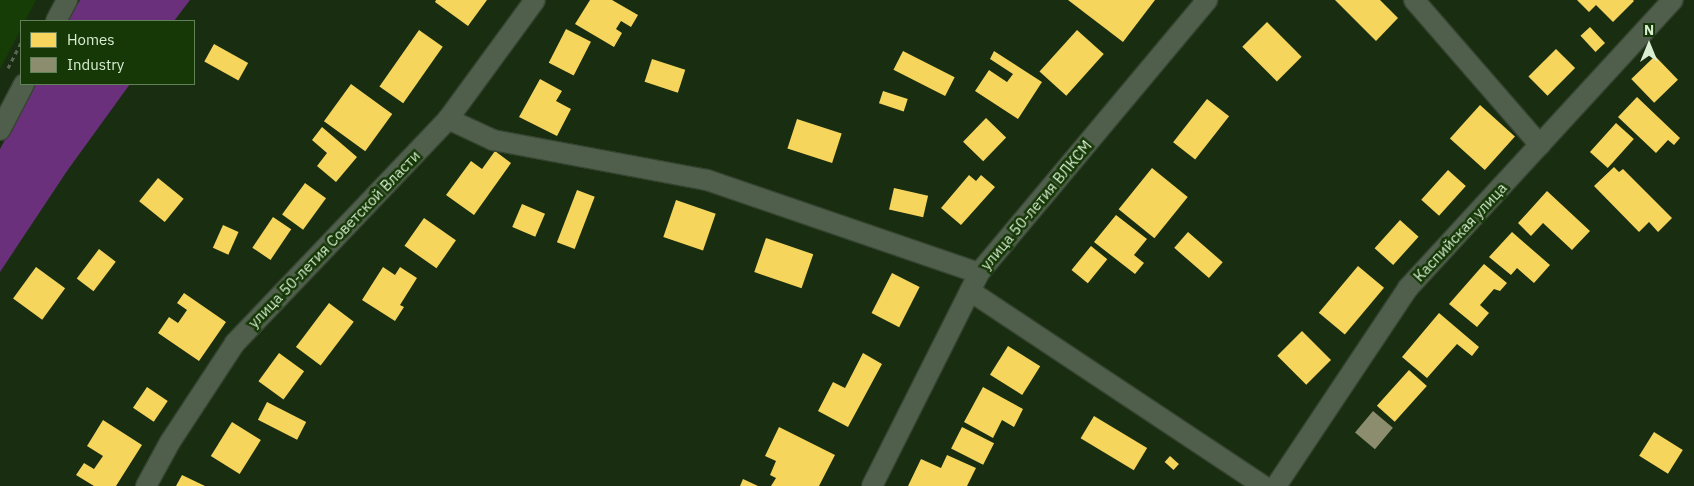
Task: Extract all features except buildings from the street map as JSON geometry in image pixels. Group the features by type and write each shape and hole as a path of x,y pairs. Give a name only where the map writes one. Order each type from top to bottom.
{"street":[{"path":"57,20 67,0"},
{"name":"улица 50-летия Советской Власти","path":"146,486 170,442 235,343 448,119 535,0"},
{"name":"улица 50-летия ВЛКСМ","path":"872,486 979,273 1208,0"},
{"path":"1414,0 1540,145"},
{"name":"Каспийская улица","path":"1276,486 1408,288 1674,0"},
{"path":"0,130 23,85"},
{"path":"448,119 493,140 707,180 979,273"},
{"path":"970,291 1263,486"}],"path":[{"path":"4,76 20,45"}],"shaded area":[{"path":"0,0 36,0 26,20 20,20 20,31 0,69"},
{"path":"80,0 190,0 175,20 69,20"},
{"path":"34,85 129,85 67,171 0,272 0,149"}]}
